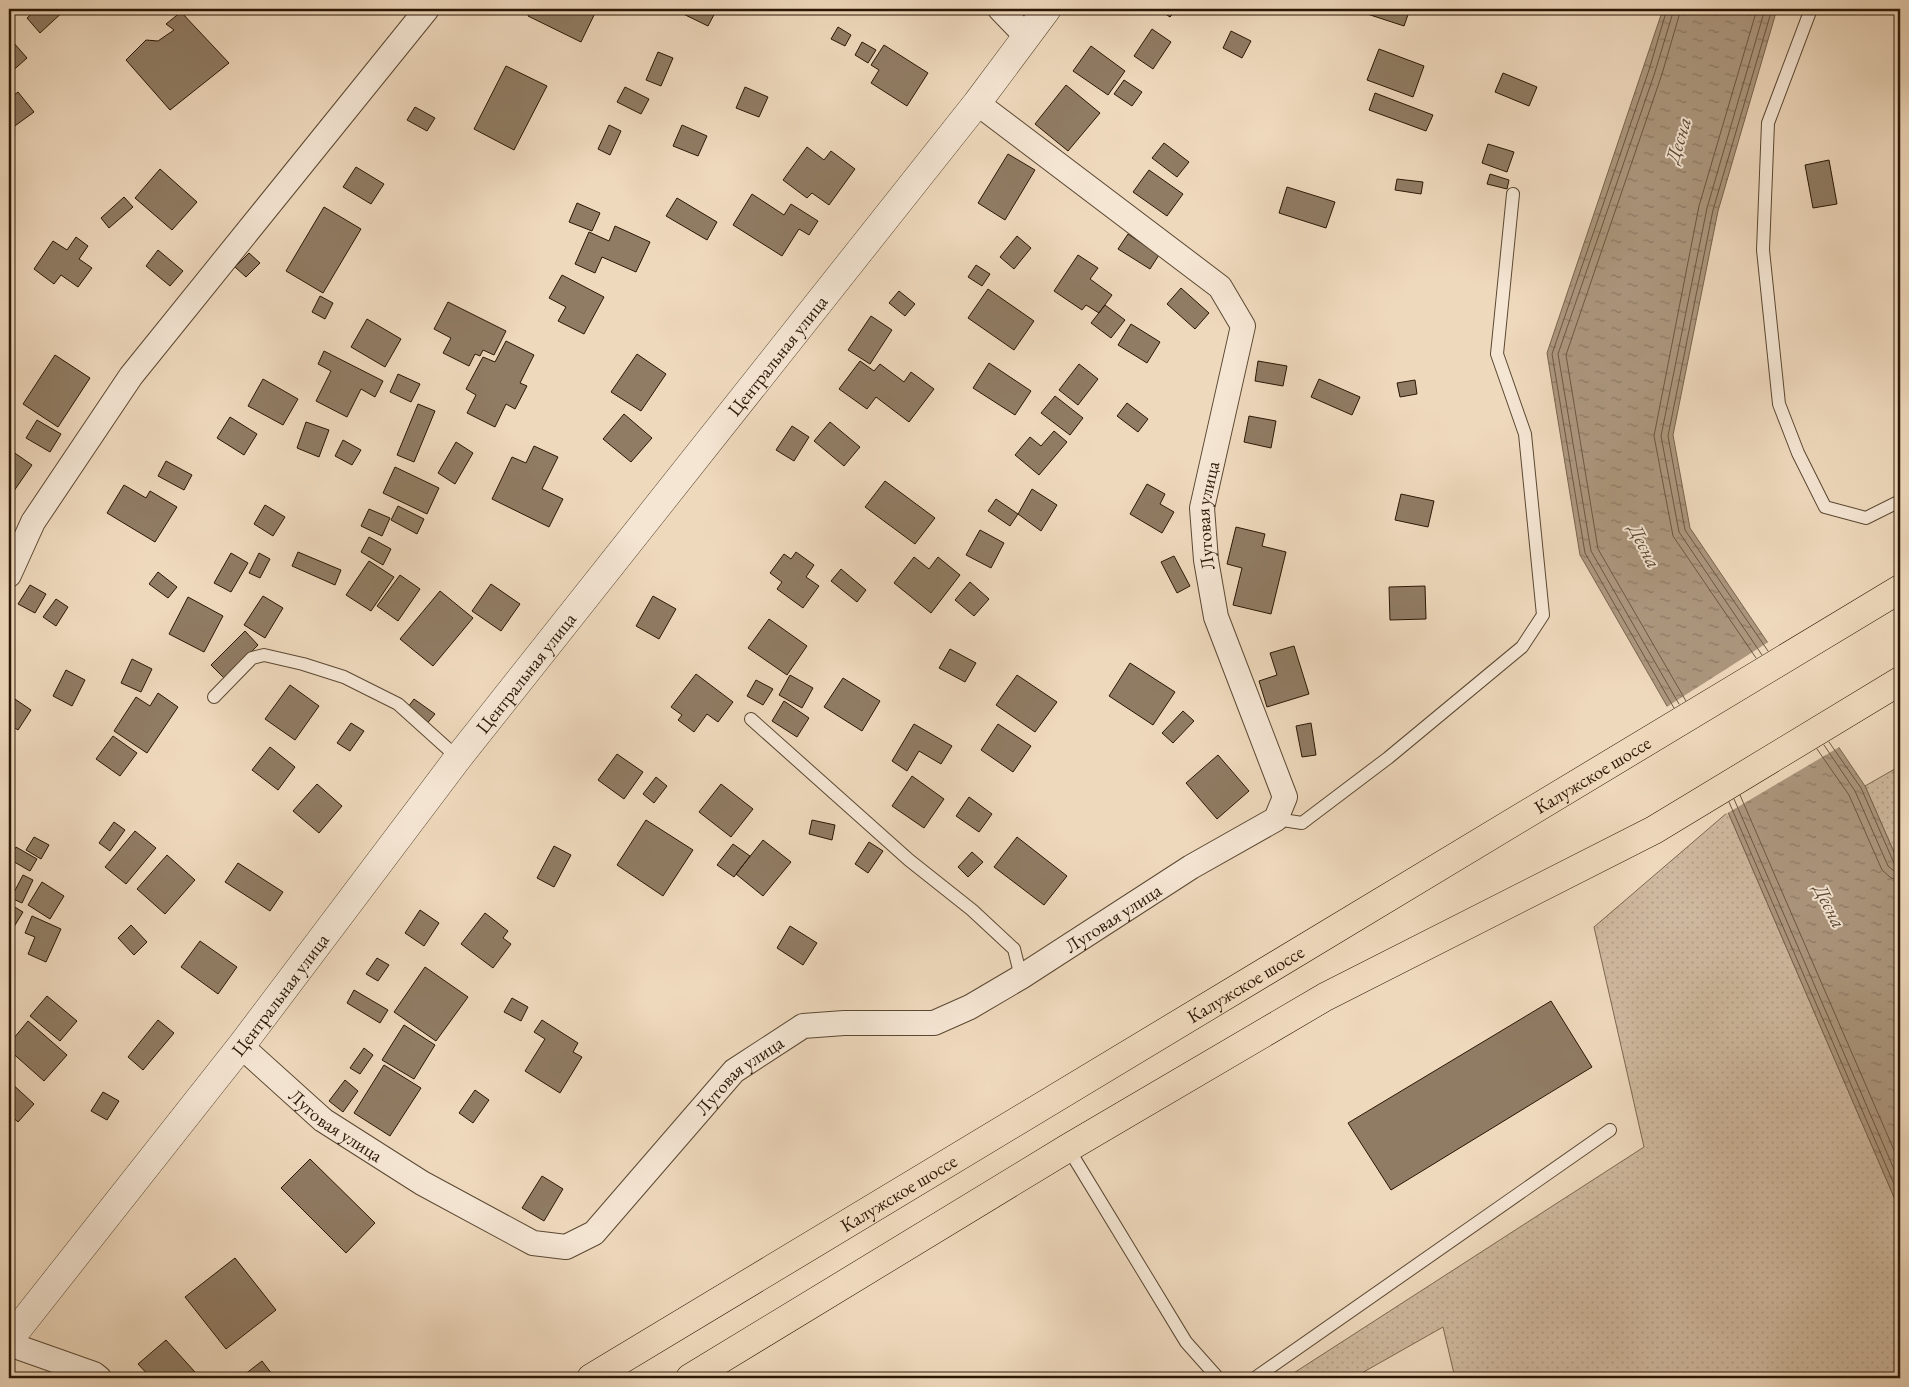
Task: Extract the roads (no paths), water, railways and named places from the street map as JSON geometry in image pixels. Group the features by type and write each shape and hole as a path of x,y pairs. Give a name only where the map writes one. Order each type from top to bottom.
{"highway":[{"name":"Калужское шоссе","path":"591,1378 1900,589"},
{"path":"690,1378 1068,1148 1324,997 1654,830 1890,688"}],"street":[{"path":"9,575 33,522 131,376 427,9"},
{"path":"1000,9 1026,36"},
{"name":"Центральная улица","path":"9,1340 241,1046 458,758 977,103 1047,9"},
{"name":"Луговая улица","path":"241,1046 323,1120 422,1184 533,1243 566,1247 594,1233 734,1071 803,1026 844,1023 934,1023 970,1007 1021,977 1191,867 1276,819 1285,797 1216,617 1206,560 1202,508 1242,326 1220,287 977,103"},
{"path":"9,1344 94,1374 99,1378"}],"lane":[{"path":"1812,9 1768,123 1763,250 1779,404 1798,453 1825,508 1866,518 1900,501"},
{"path":"1276,819 1302,823 1388,758 1522,648 1543,615 1525,434 1497,354 1513,194"},
{"path":"214,697 252,658 264,655 303,664 344,677 398,704 458,758"},
{"path":"751,719 909,860 972,910 1014,949 1021,977"},
{"path":"1255,1378 1610,1130"},
{"path":"1068,1148 1186,1342 1218,1378"}],"water":[{"name":"Десна","path":"1663,9 1777,9 1718,211 1673,435 1690,528 1865,786 1900,866 1900,1211 1728,812 1580,555 1547,353"}]}
